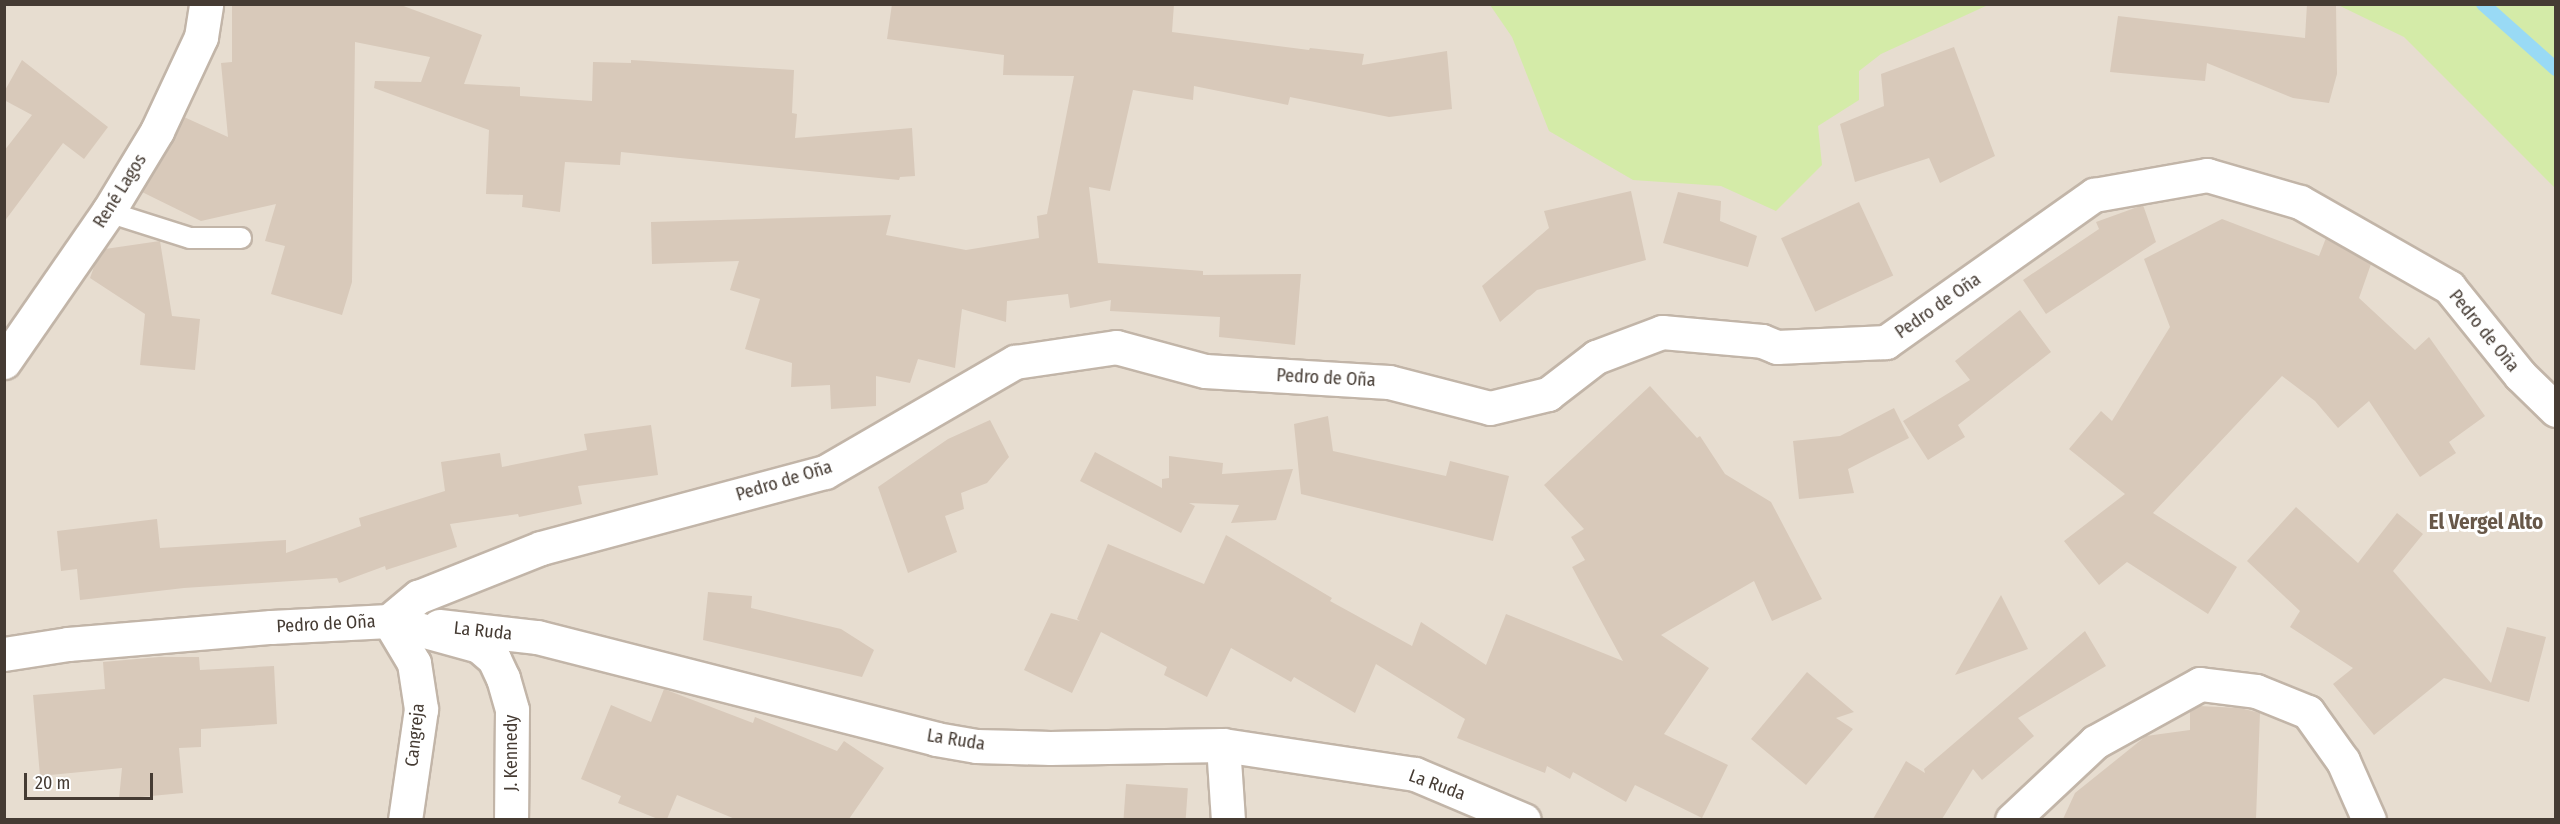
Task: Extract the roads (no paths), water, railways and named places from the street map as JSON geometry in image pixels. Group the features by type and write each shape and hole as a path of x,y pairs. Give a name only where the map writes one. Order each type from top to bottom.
{"street":[{"name":"René Lagos","path":"4,362 108,212 157,131 201,37 206,4"},
{"name":"Pedro de Oña","path":"4,654 79,643 271,627 389,621 418,597 541,548 825,472 1015,362 1116,347 1205,371 1389,381 1490,408 1548,394 1596,357 1662,332 1762,341 1778,347 1886,342 2094,195 2207,175 2300,202 2449,287 2520,375 2556,410"},
{"name":"La Ruda","path":"389,621 537,637 936,739 976,746 1050,748 1223,745 1414,774 1524,819"},
{"name":"Cangreja","path":"389,621 414,663 421,709 405,819"},
{"name":"J. Kennedy","path":"389,621 479,646 494,659 503,678 512,710 512,819"},
{"path":"2012,819 2095,742 2200,684 2256,691 2307,712 2343,761 2369,819"},
{"path":"1223,745 1228,819"}],"lane":[{"path":"108,212 190,238 241,238"}],"waterway":[{"path":"2483,4 2556,69"}],"district":[{"name":"El Vergel Alto","path":"2486,522"}]}
